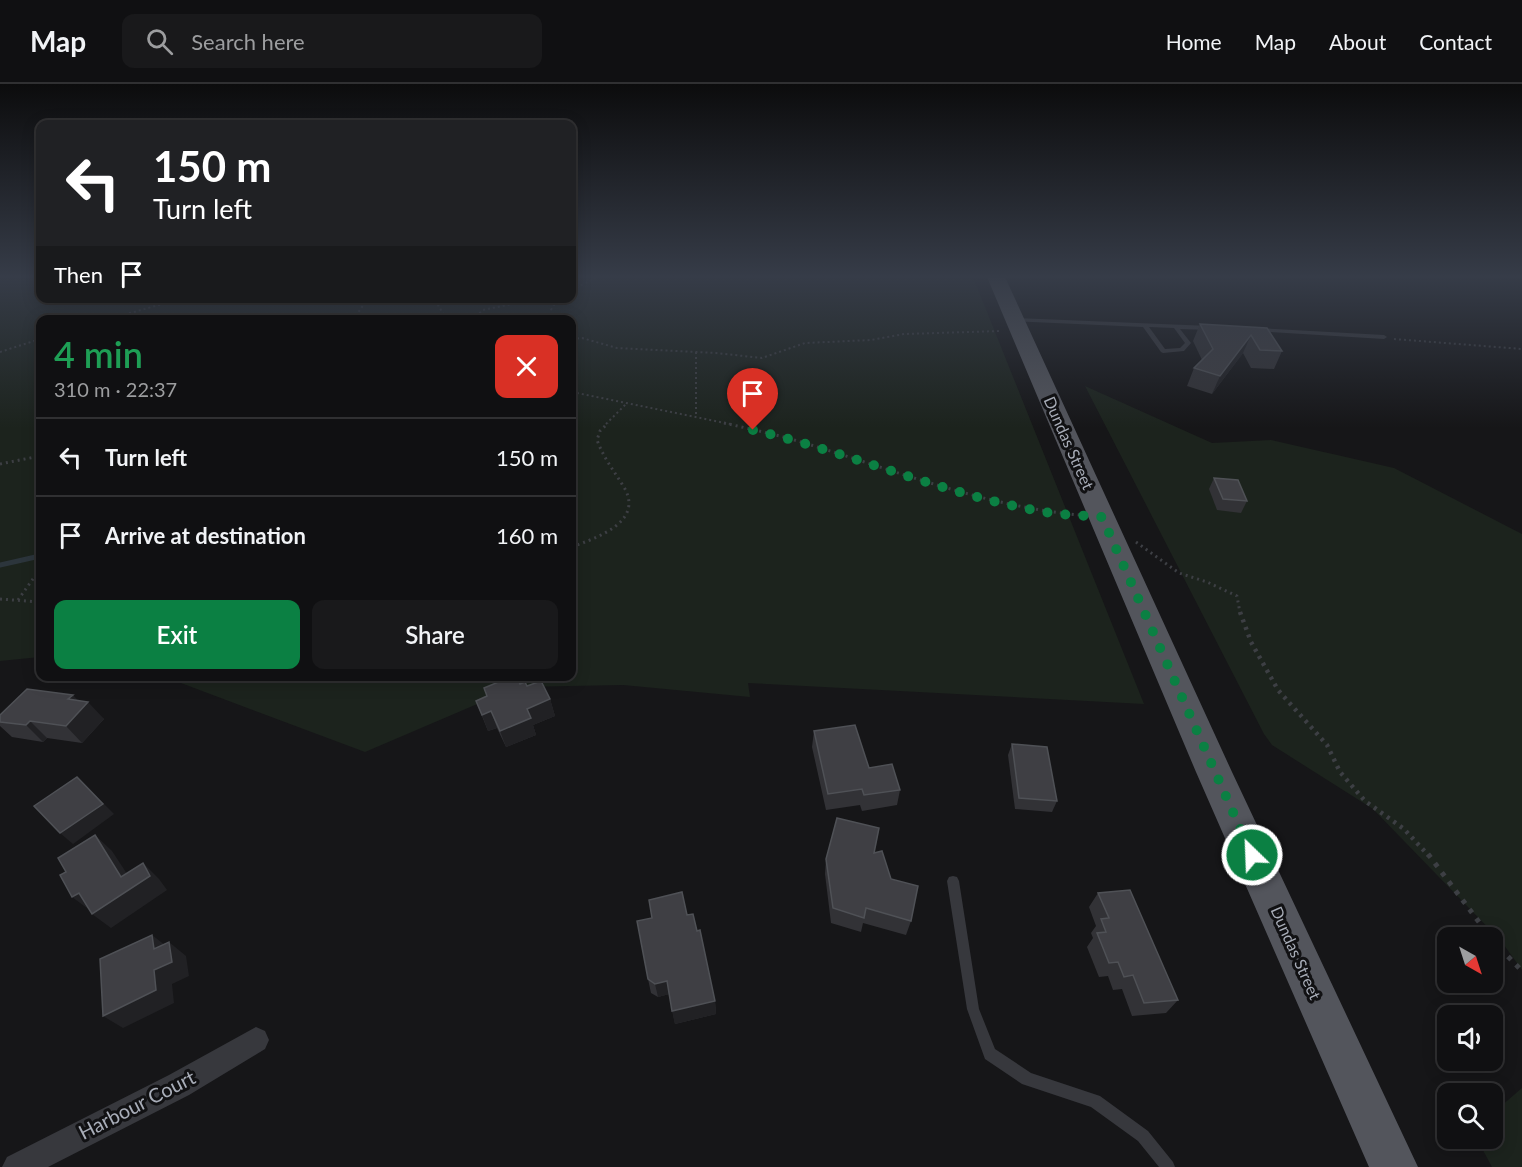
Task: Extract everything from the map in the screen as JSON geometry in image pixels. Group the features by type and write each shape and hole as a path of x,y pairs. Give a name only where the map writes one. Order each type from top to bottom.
{"main road":[{"name":"Dundas Street","path":"1018,328 1214,772 1394,1167"}],"street":[{"name":"Harbour Court","path":"17,1167 179,1085 256,1040"}],"lane":[{"path":"1146,328 1163,351 1182,350 1188,342 1176,328"},
{"path":"1189,328 1223,329"},
{"path":"1245,330 1384,337"},
{"path":"953,881 973,1009 990,1054 1027,1079 1095,1101 1143,1136 1168,1167"}],"path":[{"path":"576,336 617,348 762,358 805,343 871,340 904,334 989,328"},
{"path":"1384,337 1415,342 1522,349"},
{"path":"576,339 582,338"},
{"path":"0,352 36,340"},
{"path":"696,352 696,416"},
{"path":"576,393 696,416 790,439 972,496 1036,511 1102,517 1179,573 1238,596 1240,614 1251,642 1278,690 1327,745 1340,772 1365,801 1404,829 1437,864 1483,927"},
{"path":"576,545 608,532 623,520 630,509 628,495 607,465 597,440 600,431 626,404"},
{"path":"0,464 36,457"},
{"path":"18,600 36,575"},
{"path":"0,599 36,602"},
{"path":"1503,951 1522,971"}],"shaded area":[{"path":"0,328 36,328 36,657 0,661"},
{"path":"576,328 993,328 1144,704 748,683 750,697 623,685 517,687 365,752 176,681 576,681"},
{"path":"1085,386 1212,443 1271,440 1394,468 1522,534 1522,970 1503,944 1503,927 1487,927 1373,809 1272,745 1264,734"},
{"path":"1522,1088 1522,1167 1492,1167 1482,1149 1503,1149 1503,1104"}],"building":[{"path":"1202,328 1267,328 1282,351 1260,350 1251,335 1220,376 1194,368 1213,349"},
{"path":"1214,478 1238,480 1247,501 1223,499"},
{"path":"501,681 518,681 520,684 525,682 527,686 541,681 550,699 527,709 531,718 500,731 491,711 482,715 476,701 487,696 484,688"},
{"path":"27,689 73,695 68,699 88,702 66,726 30,721 26,725 0,722 0,715"},
{"path":"855,725 869,768 892,764 900,790 864,795 862,789 828,794 814,731"},
{"path":"1012,744 1047,747 1057,801 1019,798"},
{"path":"77,777 103,804 60,833 34,806"},
{"path":"837,818 879,828 874,853 882,851 891,879 918,886 911,921 866,908 864,918 833,908 826,859"},
{"path":"95,835 121,877 143,863 150,876 92,914 79,893 72,897 60,875 66,872 58,858"},
{"path":"1130,890 1178,1000 1144,1003 1133,975 1124,977 1118,962 1109,963 1097,933 1106,932 1101,919 1109,918 1098,893"},
{"path":"682,892 687,915 693,914 697,931 700,930 715,1001 672,1011 667,981 655,984 648,979 637,921 652,918 649,900"},
{"path":"152,935 154,949 169,942 172,962 154,970 156,990 103,1016 100,959"}],"waterway":[{"path":"0,565 36,557"}],"route":[{"path":"753,430 790,439 972,496 1036,511 1102,517 1252,855"}]}
